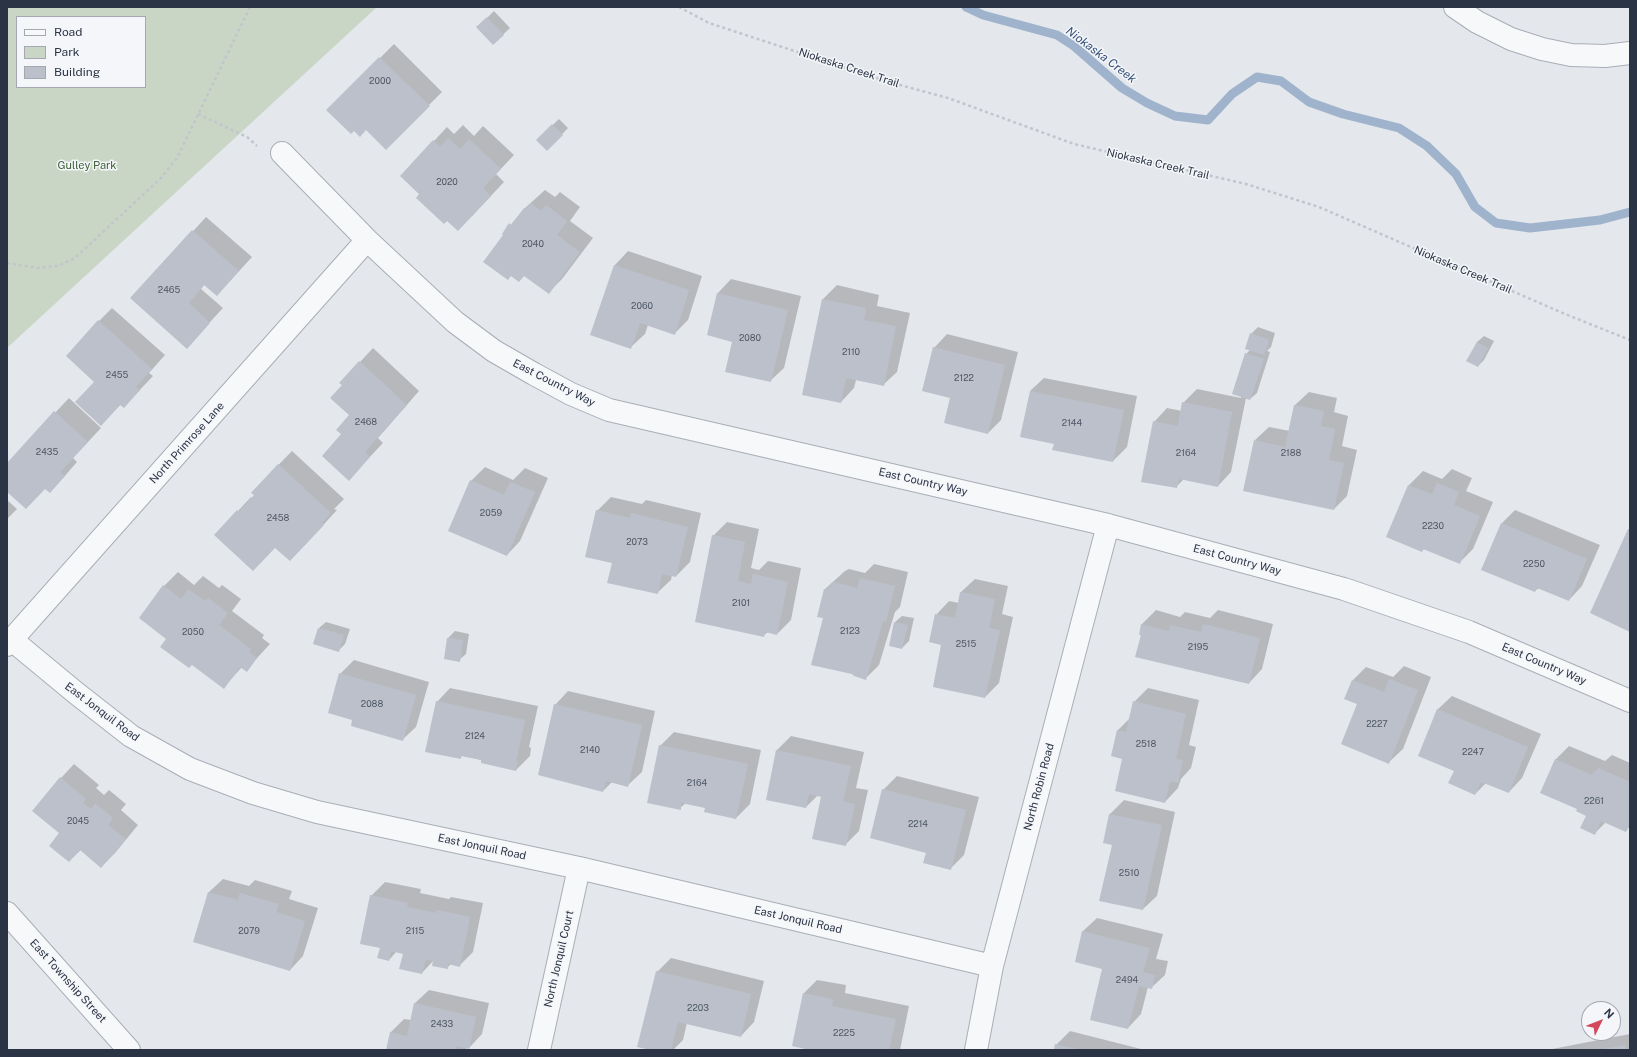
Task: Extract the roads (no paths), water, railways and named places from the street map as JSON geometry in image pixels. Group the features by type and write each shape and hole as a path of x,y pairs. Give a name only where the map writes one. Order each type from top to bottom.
{"street":[{"path":"1455,7 1477,22 1511,39 1542,49 1571,55 1605,56 1630,53"},
{"name":"East Country Way","path":"282,154 367,240 455,322 494,351 571,394 609,410 1108,525 1344,589 1469,632 1630,701"},
{"name":"North Primrose Lane","path":"10,642 367,240"},
{"name":"North Robin Road","path":"976,1050 992,966 1108,525"},
{"name":"East Jonquil Road","path":"10,642 131,736 190,769 253,793 317,812 579,868 992,966"},
{"name":"North Jonquil Court","path":"539,1050 579,868"},
{"name":"East Township Street","path":"7,913 129,1050"}],"waterway":[{"name":"Niokaska Creek","path":"966,7 983,15 1057,35 1074,46 1122,88 1147,103 1175,116 1208,120 1232,94 1257,77 1281,81 1309,102 1343,114 1399,128 1427,146 1456,174 1475,207 1496,223 1530,228 1600,220 1630,212"}],"park label":[{"name":"Gulley Park","path":"87,166"}]}
